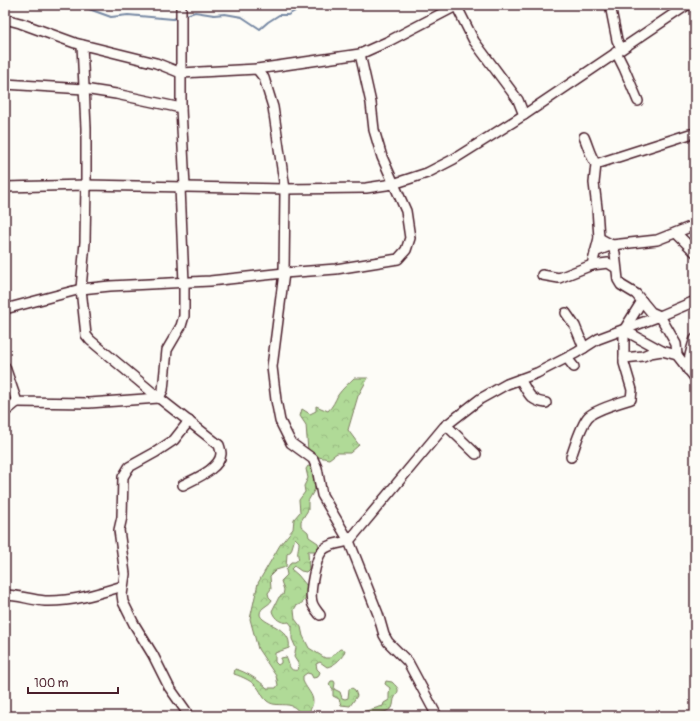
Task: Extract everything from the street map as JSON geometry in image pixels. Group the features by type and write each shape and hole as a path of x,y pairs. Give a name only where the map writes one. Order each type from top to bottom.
{"street":[{"path":"159,398 163,390 167,350 181,326 184,316 181,5"},
{"path":"5,20 20,23 82,45 156,63 181,73 257,69 360,54 389,41 457,5 474,41 518,100 524,115"},
{"path":"610,5 618,51 638,101"},
{"path":"5,187 86,185 284,189 366,188 393,184 427,173 454,159 524,115 687,5"},
{"path":"82,45 86,128 86,185 85,242 81,289 86,335 159,398 219,445 221,454 218,463 204,474 183,485"},
{"path":"5,309 81,289 110,286 184,283 336,269 398,259 406,250 410,238 406,211 382,157 374,130 371,103 360,54"},
{"path":"257,69 264,78 273,107 284,189 284,273 272,367 280,421 291,442 313,459 317,468 322,495 348,541 378,614 384,635 388,642 408,662 437,716"},
{"path":"5,84 84,89 116,94 181,108"},
{"path":"596,164 690,134 695,134"},
{"path":"584,137 590,150 590,156 596,164 594,183 598,208 599,238 592,265"},
{"path":"595,252 612,245 657,240 695,225"},
{"path":"676,233 695,252"},
{"path":"599,238 612,245 615,253 618,280 621,285 636,294 652,312 660,316 676,344 677,355 695,378"},
{"path":"542,275 559,278 592,265 608,263 616,268"},
{"path":"571,457 588,416 631,399 632,390 624,363 624,330 642,301"},
{"path":"320,615 313,605 311,598 314,575 322,551 326,547 348,541 446,425 480,399 507,384 537,373 598,339 695,301"},
{"path":"566,313 575,326 584,348"},
{"path":"624,330 662,351 677,355"},
{"path":"688,370 688,362 695,339"},
{"path":"624,358 643,356 662,351"},
{"path":"566,358 574,367"},
{"path":"5,367 17,402"},
{"path":"520,379 533,400 546,403"},
{"path":"5,412 17,402 89,403 159,398"},
{"path":"187,716 186,711 169,687 123,602 122,595 125,574 119,530 122,517 123,477 129,467 174,440 188,421"},
{"path":"446,425 476,454"},
{"path":"5,595 43,601 63,600 98,594 123,586"}],"green space":[{"path":"354,378 368,378 358,396 348,430 359,445 350,453 337,453 329,459 318,457 308,451 306,425 300,416 302,409 310,414 316,411 316,406 328,411 338,395"},
{"path":"308,466 312,467 315,489 308,501 308,510 301,521 301,526 308,532 309,537 318,543 319,547 317,551 308,551 309,569 306,572 301,571 294,566 291,569 307,586 306,599 296,606 294,610 295,619 301,627 303,636 309,648 325,658 330,658 340,649 345,650 341,658 333,665 327,667 320,662 316,664 317,669 320,672 318,677 313,678 311,674 307,673 303,676 303,681 313,700 313,704 308,713 304,713 292,706 270,703 263,697 253,683 234,674 235,669 243,672 256,679 267,688 276,688 278,685 276,676 258,649 250,619 258,583 280,545 293,529 294,519 300,512 299,500 305,492 304,486 308,478 306,469","holes":["295,538 299,542 299,559 295,562 291,562 286,570 287,575 281,581 284,590 283,595 279,597 272,611 279,620 289,622 292,626 292,639 296,648 294,657 299,665 298,670 292,670 286,657 281,658 281,663 278,665 275,662 275,653 289,648 289,641 286,635 265,621 261,617 260,612 272,600 268,593 271,589 270,576 276,570 286,567 287,554 291,551"]},
{"path":"331,681 334,681 334,689 340,692 342,698 348,698 349,689 352,688 355,690 357,696 350,706 341,705 339,699 333,696 333,689 329,684"},
{"path":"386,681 392,682 398,689 392,708 376,715 358,716 359,713 383,706 384,703 389,700 390,688 385,684"}],"waterway":[{"path":"78,5 111,17 128,15 173,19 179,17"},
{"path":"183,16 195,12 214,15 225,14 242,17 260,29 279,15 288,15 302,7 315,5"}]}
